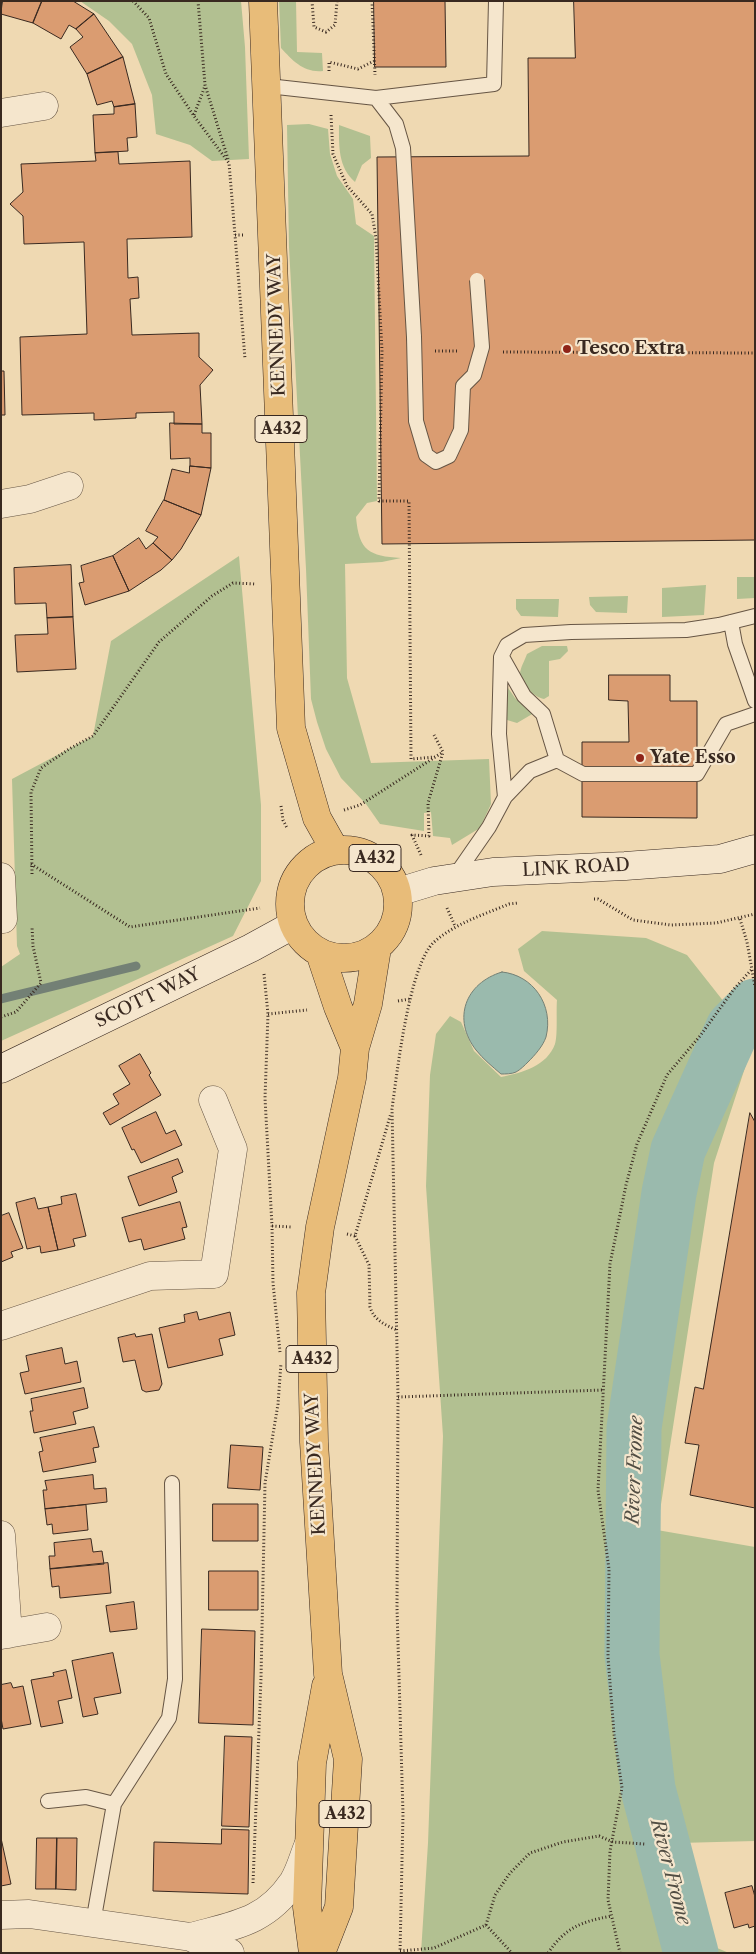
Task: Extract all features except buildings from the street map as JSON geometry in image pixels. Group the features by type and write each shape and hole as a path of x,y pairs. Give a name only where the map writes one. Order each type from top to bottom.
{"main road":[{"name":"KENNEDY WAY","path":"263,1 268,86 292,728 317,818 335,850"},
{"name":"A432","path":"335,850 356,850 375,858 390,873 398,892 398,913 391,932 377,948 358,957 339,959 320,953 304,942 291,914 294,882 306,864 335,850"},
{"name":"KENNEDY WAY","path":"321,1953 339,1907 348,1759 328,1674 314,1442 311,1293 320,1227 352,1078 355,1048 368,1004 377,948"},
{"name":"KENNEDY WAY","path":"320,953 338,1007 355,1048"},
{"name":"KENNEDY WAY","path":"313,1953 307,1907 312,1763 328,1674"}],"street":[{"path":"1,113 44,106"},
{"path":"1,504 30,499 69,486"},
{"name":"LINK ROAD","path":"398,892 444,880 493,872 625,866 720,859 755,849"},
{"path":"1,877 2,920"},
{"name":"SCOTT WAY","path":"1,1069 251,948 291,914"},
{"path":"1,1326 150,1276 214,1274 233,1149 213,1100"},
{"path":"1,1535 4,1634 47,1627"},
{"path":"191,1937 251,1920 276,1904 294,1880 310,1843"},
{"path":"1,1915 29,1914 191,1937 213,1948 230,1953"}],"lane":[{"path":"268,86 376,98 494,84 496,1"},
{"path":"376,98 396,124 403,148 414,338 416,421 426,455 436,462 449,456 462,430 463,386 474,375 482,347 477,280"},
{"path":"505,797 499,734 501,657 507,646 524,635 571,632 686,630 755,616"},
{"path":"731,622 735,644 755,701"},
{"path":"501,657 524,696 543,714 557,760 583,774 697,774 726,724 755,714"},
{"path":"444,880 489,827 505,797 530,771 557,760"},
{"path":"94,1923 114,1804 169,1718 175,1679 172,1483"},
{"path":"48,1802 86,1797 114,1804"}],"path":[{"path":"133,1 149,18 166,74 229,163"},
{"path":"198,1 205,85 229,163 245,365"},
{"path":"312,1 314,27 326,32 335,25 337,1"},
{"path":"372,1 376,98"},
{"path":"374,61 358,69 329,62 333,154 348,186 372,214 376,238 382,351 379,501 409,501 411,759 435,757"},
{"path":"194,116 205,85"},
{"path":"236,235 273,235"},
{"path":"382,351 391,351"},
{"path":"429,351 465,351"},
{"path":"501,352 755,353"},
{"path":"32,883 31,792 41,768 69,749 93,736 159,642 212,596 234,584 259,584"},
{"path":"434,734 443,752 428,803 429,836 412,835 444,880 456,926"},
{"path":"317,818 360,805 443,752"},
{"path":"24,860 130,927 291,914"},
{"path":"590,899 598,900 633,920 671,925 716,923 755,914"},
{"path":"519,902 509,904 456,926 432,944 419,967 410,1000 392,1108 398,1397 396,1608 403,1814 400,1952 434,1948 486,1924 495,1895 510,1873 530,1852 563,1842 600,1836 613,1842 645,1844"},
{"path":"1,1017 16,1012 41,983 33,946 32,919"},
{"path":"740,919 755,987"},
{"path":"251,948 263,970 268,1014 266,1098 273,1283 281,1357 278,1404 265,1483 261,1678 251,1920"},
{"path":"620,1953 608,1900 610,1851 622,1788 614,1734 608,1666 609,1569 598,1490 610,1264 626,1185 637,1144 667,1075 700,1036 734,989 752,968"},
{"path":"355,1236 369,1265 370,1307 372,1313 384,1325 397,1330"},
{"path":"398,1397 604,1390"},
{"path":"548,1953 559,1938 584,1922 611,1916"},
{"path":"486,1924 512,1953"}],"green space":[{"path":"80,1 241,1 245,47 249,159 212,161 190,145 156,134 152,95 132,44 109,21"},
{"path":"279,1 296,1 297,52 322,53 323,71 310,70 299,65 281,48"},
{"path":"309,124 328,129 330,154 337,176 353,199 356,224 374,236 377,501 367,503 356,517 360,537 368,550 381,556 401,558 382,562 345,564 347,678 371,763 489,759 491,804 480,828 452,845 450,838 433,836 431,812 424,813 424,831 380,824 366,804 341,778 326,749 311,699 289,247 287,125"},
{"path":"339,125 370,136 371,158 362,165 355,182 349,176 342,163"},
{"path":"239,556 261,805 261,881 233,936 1,1041 1,967 20,954 17,946 12,779 93,736 111,641"},
{"path":"737,577 755,577 755,598 737,599"},
{"path":"706,585 704,615 662,617 662,588"},
{"path":"628,596 627,613 596,612 590,605 589,597"},
{"path":"516,599 559,599 558,617 521,616 516,609"},
{"path":"542,646 567,646 568,651 560,659 549,661 549,696 544,699 536,696 529,690 520,674 527,654"},
{"path":"506,685 515,698 534,713 517,723 507,720 505,709"},
{"path":"542,931 646,938 687,955 754,1040 714,1163 657,1530 755,1547 755,1841 679,1843 703,1942 729,1953 421,1953 428,1843 443,1436 426,1186 430,1075 436,1034 450,1016 461,1022 474,1051 501,1077 533,1067 551,1052 556,1040 557,1000 524,971 518,949"}],"shaded area":[{"path":"502,972 513,974 532,985 544,1003 548,1025 545,1040 538,1050 522,1067 511,1074 501,1074 476,1050 469,1038 464,1015 471,993 489,977"}],"waterway":[{"path":"1,999 136,966"},
{"name":"River Frome","path":"691,1953 648,1789 632,1655 634,1428 669,1193 678,1150 733,1028 755,1006"}],"place":[{"name":"Tesco Extra","path":"567,349"},
{"name":"Yate Esso","path":"640,758"}]}
